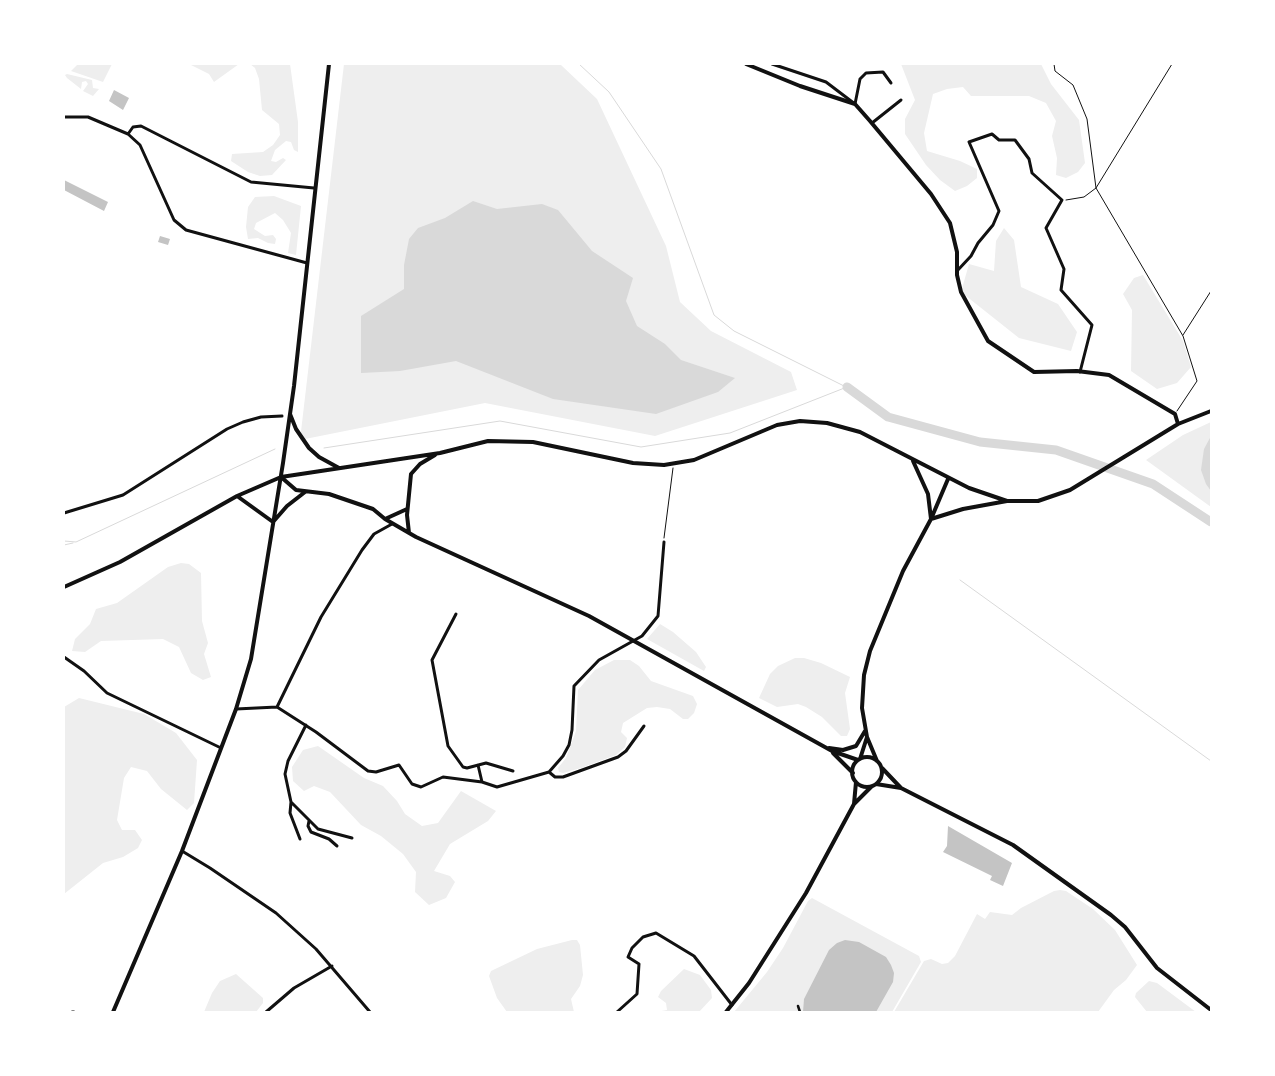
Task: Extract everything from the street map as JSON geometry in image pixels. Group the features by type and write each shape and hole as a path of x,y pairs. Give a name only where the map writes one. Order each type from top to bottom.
{"street":[{"path":"113,1012 236,710 251,659 290,413 329,64"},
{"path":"746,64 800,86 855,104"},
{"path":"772,64 826,82 855,104 931,194 950,223 957,252 960,292 988,341 1034,372 1080,372 1109,375 1175,414 1178,424"},
{"path":"855,104 860,79 866,73 883,72 891,83"},
{"path":"872,123 901,100"},
{"path":"64,117 88,117 128,134 140,145 174,220 186,230 307,263"},
{"path":"128,134 133,127 141,126 251,182 314,188"},
{"path":"957,271 971,256 978,242 993,225 999,211 969,142 992,134 999,140 1015,140 1029,159 1032,173 1062,200 1046,228 1064,269 1062,290 1092,326 1080,372"},
{"path":"931,519 963,509 1007,500 1038,501 1070,490 1178,424 1211,412"},
{"path":"290,413 296,429 309,448 319,457 339,468"},
{"path":"64,512 122,495 227,429 261,417 282,416"},
{"path":"64,587 120,562 237,496 281,477 440,453 488,441 518,440 647,465 694,460 777,426 800,421 827,423 860,432 948,479 1007,500"},
{"path":"409,533 407,509 411,474 420,464 440,453"},
{"path":"912,459 928,494 931,519"},
{"path":"281,477 296,490 329,494 373,509 385,520 409,533 589,616 636,640 826,748 859,760 868,757 877,761"},
{"path":"948,479 931,519 904,571 870,651 864,675 862,697 867,736 877,761 901,788 1013,845 1091,899 1125,927 1157,968 1211,1010"},
{"path":"273,522 287,506 305,492"},
{"path":"237,496 273,522"},
{"path":"385,520 407,509"},
{"path":"277,707 321,617 362,550 374,534 392,524"},
{"path":"236,710 277,707 306,725 372,773 399,765 412,784 421,788 443,777 482,782 497,787 549,772 563,756 569,745 572,730 574,686 598,660 636,640 649,629 658,616 664,542"},
{"path":"456,614 434,654 432,667 448,746 462,767 467,768 486,763 513,772"},
{"path":"64,657 84,671 106,693 221,748"},
{"path":"300,839 290,813 291,802 285,774 288,762 306,725"},
{"path":"549,772 555,776 563,776 618,757 626,751 644,726"},
{"path":"826,748 843,750 856,746 866,729"},
{"path":"853,773 867,736"},
{"path":"832,751 853,773 856,782 854,804"},
{"path":"478,765 482,782"},
{"path":"726,1012 749,983 806,893 854,804 881,777 882,768"},
{"path":"856,782 865,787 874,785 901,788"},
{"path":"291,802 318,829 352,838"},
{"path":"309,821 308,826 311,832 329,838 336,846"},
{"path":"180,851 210,868 276,913 332,966 370,1012"},
{"path":"617,1012 637,994 640,964 628,957 632,948 643,936 656,933 694,956 732,1005"},
{"path":"266,1012 294,988 332,966"},
{"path":"798,1006 800,1012"}],"path":[{"path":"1054,64 1055,70 1073,85 1087,119 1096,188 1183,336 1197,381 1175,414"},
{"path":"1062,200 1084,197 1096,188 1172,64"},
{"path":"1183,336 1211,291"},
{"path":"664,542 671,470 676,463"}],"shaded area":[{"path":"78,64 112,64 103,82 71,71"},
{"path":"189,64 239,64 214,82 209,74"},
{"path":"250,64 290,64 298,122 298,152 294,150 291,142 286,141 275,150 271,161 276,162 283,158 286,160 272,175 260,176 248,172 231,161 232,154 263,152 273,145 280,135 279,124 262,110 259,79 255,68"},
{"path":"344,64 561,65 597,99 666,246 680,302 711,331 791,372 797,390 655,436 485,403 300,440"},
{"path":"901,64 1041,64 1051,84 1079,120 1085,163 1078,172 1066,178 1056,175 1057,158 1052,136 1056,121 1046,103 1029,96 971,96 963,87 947,89 933,94 924,133 927,151 960,161 977,169 977,178 967,186 955,191 940,180 926,165 905,134 905,119 915,100"},
{"path":"65,75 92,80 93,88 99,89 93,96 83,91 88,84 86,81 82,82 81,89 67,78"},
{"path":"274,196 301,206 296,255 288,253 291,233 283,220 275,213 256,223 254,229 265,236 273,235 276,239 275,244 258,238 248,239 246,227 248,207 255,197"},
{"path":"473,201 497,209 542,204 558,210 592,251 633,278 626,301 637,326 665,344 681,360 735,378 718,392 656,414 553,399 456,361 400,371 361,373 361,316 404,289 404,265 409,239 418,228 445,218"},
{"path":"1004,228 1014,240 1021,287 1058,304 1077,332 1071,351 1019,338 961,292 969,264 994,271 996,241"},
{"path":"1143,275 1183,341 1191,367 1177,383 1157,389 1131,371 1132,310 1123,294 1134,278"},
{"path":"1211,422 1211,507 1146,460 1183,435"},
{"path":"1211,436 1211,491 1206,484 1201,470 1204,449"},
{"path":"181,563 189,564 201,573 202,621 208,643 204,654 211,677 203,680 191,673 179,647 163,639 101,641 85,652 72,651 75,639 90,624 96,609 117,603 168,567"},
{"path":"660,624 673,632 696,652 706,667 704,671 647,639"},
{"path":"795,658 804,658 821,663 850,677 845,693 850,729 847,736 841,736 822,717 806,707 798,704 777,707 759,698 770,674 778,666"},
{"path":"614,660 630,660 639,666 651,681 693,696 697,704 694,713 688,719 683,719 670,709 647,708 623,723 621,732 627,738 625,747 616,755 581,768 563,773 559,772 558,768 566,758 576,731 578,690 595,670"},
{"path":"79,698 144,714 176,733 197,760 194,803 187,810 161,789 147,771 131,767 124,778 117,820 122,830 135,830 142,840 138,848 123,857 103,863 64,894 64,707"},
{"path":"318,746 364,778 383,786 397,801 405,814 422,826 438,823 461,791 496,811 488,821 450,844 434,871 450,876 455,882 446,898 429,905 415,892 416,872 403,854 381,836 361,825 330,792 314,786 304,791 293,781 292,767 303,750"},
{"path":"1054,891 1066,891 1093,909 1115,930 1137,965 1126,980 1114,990 1098,1012 894,1012 924,961 931,959 942,964 948,963 955,956 977,914 985,919 990,912 1012,915 1021,908"},
{"path":"812,898 919,956 921,962 892,1012 734,1012 767,972 783,948 808,901"},
{"path":"577,940 580,945 583,975 580,986 571,999 574,1012 507,1012 497,998 489,976 491,971 537,949"},
{"path":"684,969 700,975 711,990 712,998 699,1012 656,1012 667,1010 666,1003 658,997 661,991"},
{"path":"236,974 263,998 263,1003 256,1012 204,1012 212,993 220,981"},
{"path":"1149,981 1157,983 1196,1012 1147,1012 1135,997 1136,993"}],"building":[{"path":"114,90 129,98 123,110 109,101"},
{"path":"64,180 108,202 104,211 64,190"},
{"path":"160,236 170,239 168,245 158,242"},
{"path":"948,826 1012,863 1003,886 990,880 992,876 943,852 947,846"},
{"path":"845,940 859,942 886,957 891,965 894,973 893,982 876,1012 803,1012 804,999 829,950 837,943"}],"waterway":[{"path":"579,64 609,92 661,169 714,315 734,331 846,387"},
{"path":"324,448 500,421 641,447 730,433 847,387"},
{"path":"847,387 888,417 980,442 1056,450 1153,484 1211,522"},
{"path":"64,541 76,542 275,449"},
{"path":"64,545 73,543"},
{"path":"960,580 1211,761"}]}
